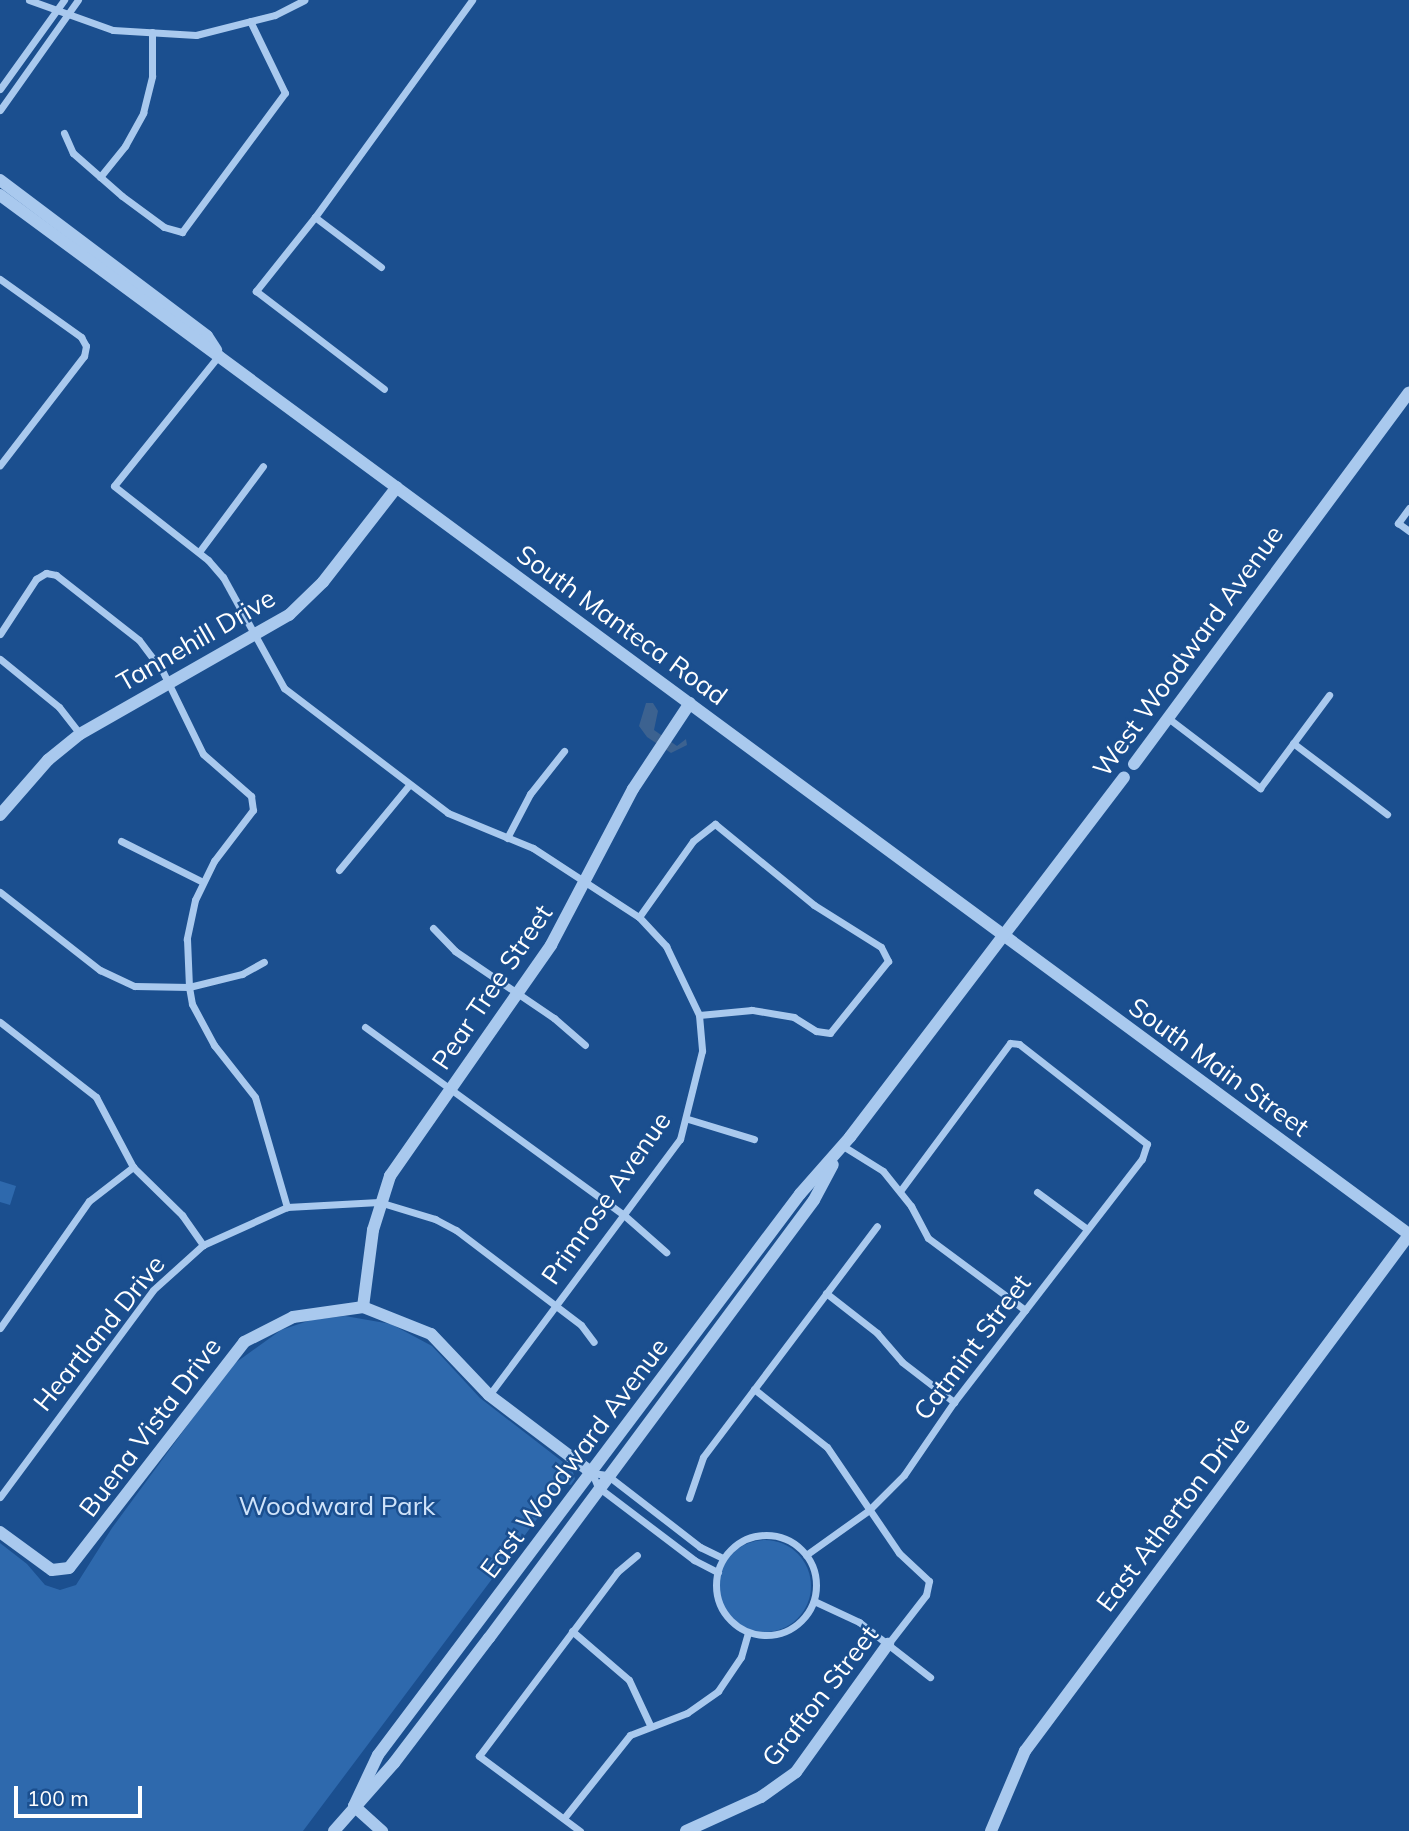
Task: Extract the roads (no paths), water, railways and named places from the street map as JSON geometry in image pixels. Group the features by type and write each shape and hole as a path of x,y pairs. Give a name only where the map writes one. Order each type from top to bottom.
{"street":[{"path":"29,0 69,18 113,30 196,34 250,21 304,0"},
{"path":"0,89 64,0"},
{"path":"0,110 69,18 78,0"},
{"path":"384,389 256,291 315,217 472,0"},
{"path":"64,133 73,153 100,177 164,228 182,232 285,93 250,21"},
{"path":"100,177 125,146 143,113 152,76 152,32"},
{"name":"South Manteca Road","path":"0,180 207,335 218,352"},
{"name":"South Manteca Road","path":"0,195 200,345 218,352 1003,935"},
{"path":"315,217 381,267"},
{"path":"0,465 84,356 86,346 81,337 1,281"},
{"name":"Primrose Avenue","path":"218,352 114,486 199,552 223,577 284,688 408,785 469,825 508,838 588,881 639,917 666,946 699,1015 702,1051 688,1119 680,1139 489,1395"},
{"name":"West Woodward Avenue","path":"1003,935 1134,764 1409,393"},
{"path":"199,552 263,466"},
{"name":"Tannehill Drive","path":"0,815 48,760 79,734 254,636 316,590 397,487"},
{"path":"1409,508 1398,523 1409,531"},
{"path":"0,634 36,579 46,572 56,575 139,640 168,683 203,754 251,796 254,804 201,881 187,939 189,987 192,1004 214,1045 255,1097 287,1207"},
{"path":"0,659 59,707 79,734"},
{"path":"1168,718 1259,788 1329,695"},
{"name":"Pear Tree Street","path":"363,1307 379,1202 400,1158 520,995 588,881 657,749 690,703"},
{"path":"1293,743 1387,814"},
{"path":"508,838 530,794 564,751"},
{"path":"339,870 408,785"},
{"path":"639,917 693,841 716,824 814,905 881,947 888,961 831,1033 816,1031 793,1017 752,1010 699,1015"},
{"path":"121,841 201,881"},
{"path":"0,892 118,981 150,989 189,987 242,974 264,962"},
{"path":"433,928 454,951 520,995 585,1045"},
{"name":"East Woodward Avenue","path":"354,1806 378,1755 800,1194 843,1146 1003,935"},
{"name":"South Main Street","path":"1003,935 1409,1235"},
{"path":"0,1022 96,1097 133,1167 182,1215 203,1245"},
{"path":"365,1027 625,1216 666,1252"},
{"name":"Catmint Street","path":"806,1555 869,1510 904,1475 954,1402 1142,1159 1147,1144 1019,1044 1010,1043 900,1191"},
{"path":"688,1119 754,1139"},
{"path":"843,1146 883,1171 900,1191 929,1238 1025,1310"},
{"name":"East Woodward Avenue","path":"334,1831 394,1763 814,1200 843,1146"},
{"path":"0,1328 89,1201 133,1167"},
{"path":"1037,1192 1087,1230"},
{"name":"Heartland Drive","path":"0,1497 153,1290 203,1245 287,1207 379,1202 456,1230 555,1307 594,1342"},
{"path":"689,1498 703,1457 877,1226"},
{"name":"East Atherton Drive","path":"991,1831 1025,1751 1409,1235"},
{"path":"826,1293 877,1333 902,1362 954,1402"},
{"name":"Buena Vista Drive","path":"0,1532 52,1570 69,1568 244,1342 293,1317 363,1307 431,1334 489,1395 592,1473 607,1475 700,1546 723,1558"},
{"path":"754,1389 812,1431 869,1510"},
{"name":"Buena Vista Drive","path":"592,1473 598,1487 694,1560 718,1572"},
{"name":"Grafton Street","path":"686,1831 761,1797 796,1772 926,1595 929,1581 899,1553 869,1510"},
{"path":"761,1534 784,1538 806,1555 816,1575 814,1601 805,1617 785,1632 771,1636 748,1633 726,1617 718,1603 718,1572 723,1558 736,1544 761,1534"},
{"path":"580,1831 479,1756 617,1572 637,1555"},
{"path":"814,1601 859,1622 930,1677"},
{"path":"572,1631 629,1680 649,1725"},
{"path":"564,1818 612,1754 630,1735 649,1725 687,1713 718,1691 741,1657 748,1633"},
{"path":"354,1806 382,1831"}],"park label":[{"name":"Woodward Park","path":"337,1506"}]}
